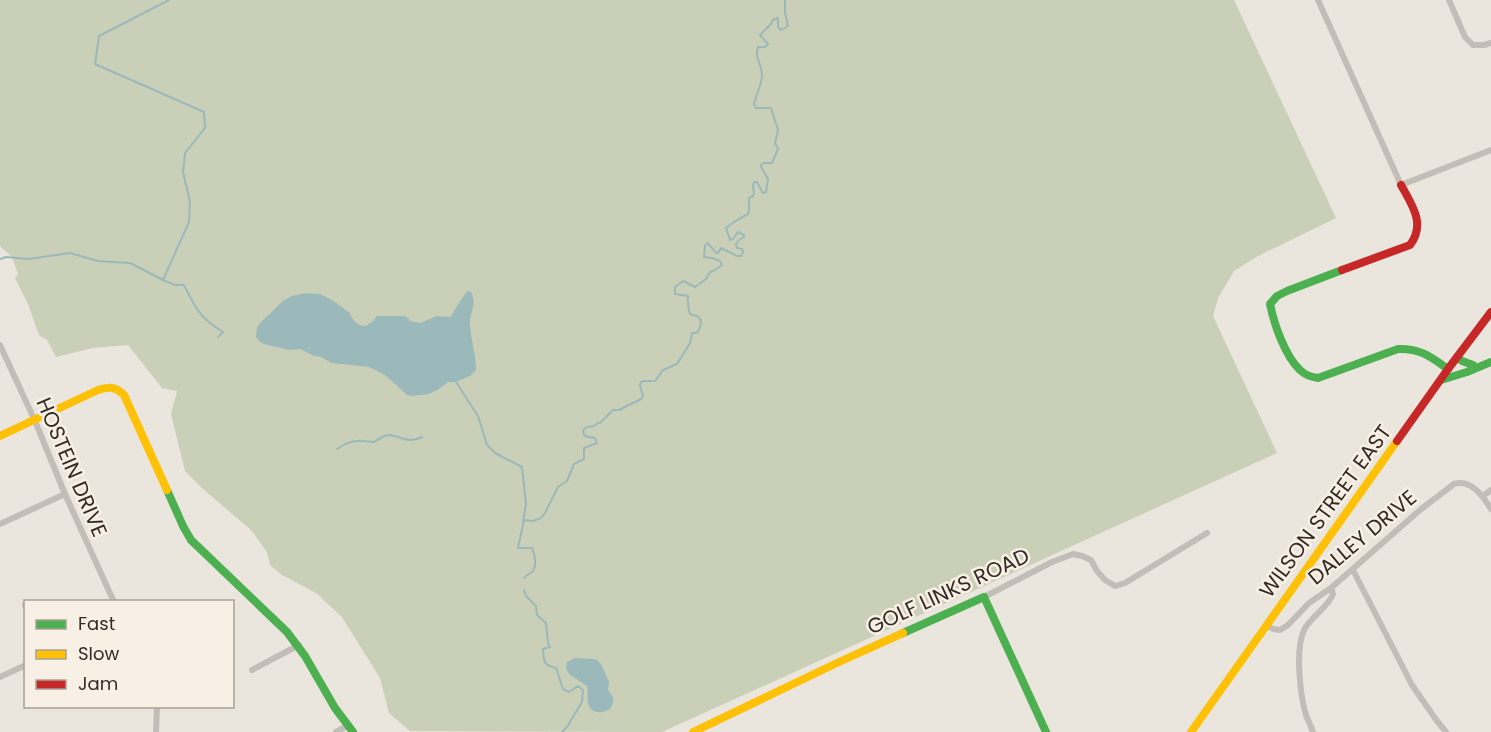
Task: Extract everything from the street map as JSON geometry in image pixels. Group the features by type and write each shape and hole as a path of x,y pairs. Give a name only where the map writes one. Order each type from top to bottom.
{"main road":[{"path":"1401,185 1415,215 1418,228 1416,238 1410,245 1287,291 1277,296 1270,304 1272,316 1294,363 1310,377 1318,378 1406,348 1416,348 1445,374 1457,376 1491,361"},
{"name":"WILSON STREET EAST","path":"1191,732 1491,312"},
{"path":"1457,357 1473,365"},
{"path":"1445,374 1491,361"},
{"path":"0,436 98,390 117,388 124,394 191,540 299,645 338,714 350,729"},
{"path":"984,597 1046,732"},
{"name":"GOLF LINKS ROAD","path":"693,732 839,662 984,597"}],"street":[{"path":"1318,0 1401,185 1491,150"},
{"path":"1449,0 1465,37 1473,45 1491,43"},
{"name":"HOSTEIN DRIVE","path":"0,345 35,421 64,494 113,600"},
{"name":"DALLEY DRIVE","path":"1266,625 1280,630 1288,625 1309,603 1353,570 1420,510 1454,484 1460,482 1467,484 1483,496"},
{"path":"1491,490 1483,496 1491,509"},
{"path":"0,524 64,494"},
{"name":"GOLF LINKS ROAD","path":"984,597 1052,562 1073,554 1091,560 1105,580 1115,586 1125,583 1207,533"},
{"path":"1353,570 1412,686 1446,732"},
{"path":"1313,732 1306,716 1302,695 1300,643 1303,631 1313,616 1331,599 1333,594 1331,588"},
{"path":"252,670 299,645"},
{"path":"0,677 24,666"},
{"path":"156,732 157,708"},
{"path":"336,732 350,729"}],"green space":[{"path":"0,0 1234,0 1336,218 1258,256 1234,271 1218,298 1213,316 1277,453 662,732 410,731 389,713 380,678 342,617 316,593 282,575 270,565 267,552 251,530 185,471 171,414 177,391 162,388 128,345 93,348 56,357 47,340 39,335 28,304 15,278 18,274 12,257 0,246"}],"water":[{"path":"468,291 471,292 474,301 470,325 476,370 470,376 456,382 448,382 429,394 407,395 385,375 369,367 332,363 300,349 289,350 264,344 256,337 257,328 261,322 283,301 292,296 306,293 320,294 350,313 355,322 365,326 377,316 404,316 410,321 420,323 437,316 451,317"},
{"path":"575,658 593,659 601,664 609,682 608,690 613,697 610,709 597,712 589,707 587,686 570,675 566,669 567,662"}],"waterway":[{"path":"163,280 189,222 190,202 183,172 185,153 205,128 204,112 95,64 99,36 169,0"},
{"path":"524,578 535,567 532,548 518,548 524,520 533,521 541,518 558,487 567,481 574,464 584,459 584,448 597,443 595,438 584,435 583,430 600,423 613,410 619,410 641,399 643,396 641,382 655,381 663,370 677,364 690,343 692,333 697,333 701,324 700,320 697,316 690,314 688,296 675,294 675,287 683,281 695,287 706,279 710,272 722,265 720,261 704,257 705,246 708,243 718,253 721,248 737,256 741,256 743,252 742,249 737,248 736,244 744,235 738,232 730,240 726,228 748,214 749,198 754,193 754,182 757,182 763,193 766,192 768,179 761,165 772,163 778,149 775,143 778,130 771,108 756,108 754,104 762,75 757,51 758,47 765,47 768,44 760,35 773,20 778,18 778,27 781,30 788,26 785,0"},
{"path":"0,259 6,257 28,259 70,253 98,261 130,263 175,285 184,285 199,312 223,332 218,337"},
{"path":"456,382 478,416 487,445 495,453 522,467 526,504 523,521"},
{"path":"337,449 350,442 373,442 387,435 409,440 422,437"},
{"path":"524,590 526,596 536,606 537,615 546,623 550,647 543,649 545,662 556,668 563,689 569,692 578,686 583,690 582,702 562,732"}],"traffic: fast":[{"path":"1342,270 1287,291 1277,296 1270,304 1281,339 1300,370 1308,376 1318,378 1398,349 1419,352 1448,369"},
{"path":"1457,357 1473,365"},
{"path":"1441,380 1491,362"},
{"path":"167,490 191,540 287,632 305,656 335,708 353,732"},
{"path":"903,633 984,597 1046,732"}],"traffic: slow":[{"path":"0,436 98,390 115,389 124,395 167,490"},
{"path":"1191,732 1397,441"},
{"path":"693,732 903,633"}],"traffic: jam":[{"path":"1342,270 1410,245 1417,230 1416,215 1401,185"},
{"path":"1397,441 1491,312"}]}
